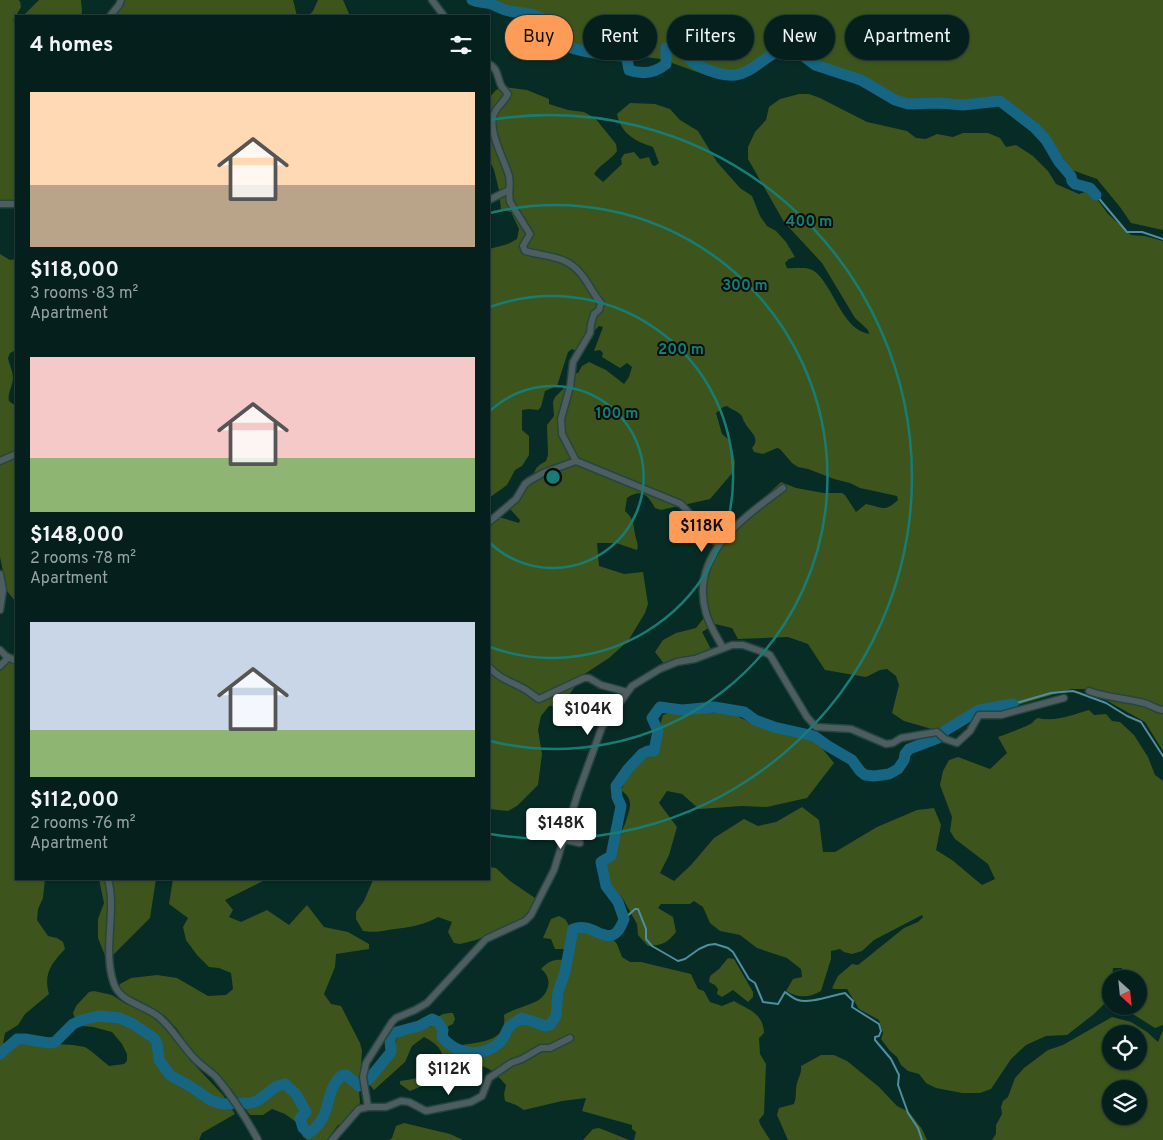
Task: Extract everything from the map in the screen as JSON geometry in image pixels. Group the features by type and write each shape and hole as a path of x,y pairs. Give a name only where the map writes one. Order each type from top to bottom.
{"street":[{"path":"111,15 121,0"},
{"path":"432,0 443,15"},
{"path":"490,64 498,72 502,86 508,94 506,99 496,108 492,124 497,138 497,146 509,175 510,202 530,234 523,246 525,251 554,257 571,264 582,275 589,288 601,303 590,324 590,333 573,362 570,387 561,419 562,434 576,461 681,504 718,544"},
{"path":"490,200 509,190"},
{"path":"0,204 15,204"},
{"path":"0,460 15,454"},
{"path":"490,521 516,499 529,481 543,473 576,461"},
{"path":"723,648 706,614 703,591 706,570 718,544 730,531 783,488"},
{"path":"0,574 3,590 0,610"},
{"path":"368,1107 363,1077 366,1063 392,1022 427,1002 486,939 529,918 554,870 578,793 602,727 626,692 638,681 677,662 696,659 738,644 760,650 770,656 807,716 816,727 851,729 886,744 893,743 901,738 937,732 945,739 957,743 970,731 979,715 1001,715 1064,698"},
{"path":"0,650 15,662"},
{"path":"0,666 8,658"},
{"path":"490,668 506,681 526,690 539,700 584,678 589,678 626,692"},
{"path":"1089,691 1105,697 1146,703 1154,708 1163,710"},
{"path":"550,833 564,840 580,843"},
{"path":"108,880 111,900 108,928 110,967 116,990 122,997 159,1017 194,1058 211,1072 227,1092 258,1140"},
{"path":"332,1140 359,1109 386,1107 401,1102 409,1102 426,1111 471,1102 482,1096 489,1078 511,1063 522,1060 541,1048 550,1048 570,1038"}],"green space":[{"path":"0,0 18,0 21,7 13,21 15,22 15,207 0,207"},
{"path":"39,0 81,0 81,15 24,15"},
{"path":"124,0 293,0 297,15 116,15"},
{"path":"318,0 343,0 350,15 309,15"},
{"path":"490,0 1163,0 1163,230 1131,223 1097,179 1072,170 1043,131 1000,101 973,104 939,101 908,102 818,63 814,60 835,60 835,15 764,15 764,58 730,79 708,76 657,58 657,15 583,15 583,48 573,43 573,15 537,15"},
{"path":"505,87 527,90 549,99 549,104 568,110 584,112 595,118 616,144 617,151 594,174 603,182 622,164 621,159 624,154 634,152 640,159 649,157 652,165 655,166 659,163 653,147 640,142 625,132 617,114 630,103 655,104 670,109 680,120 698,131 717,162 740,188 752,196 760,216 767,226 776,231 786,242 795,257 785,263 787,268 804,268 814,271 821,277 851,324 869,334 868,330 855,318 822,263 784,222 748,159 748,147 755,132 766,120 769,107 780,99 799,94 809,94 867,122 907,131 916,138 926,139 937,134 953,137 963,133 988,133 1000,138 1006,147 1016,145 1033,156 1048,171 1056,184 1079,194 1088,191 1092,192 1108,214 1131,235 1145,236 1163,241 1163,751 1145,722 1104,699 1094,689 1072,689 1014,706 983,707 942,732 904,721 892,713 899,685 896,676 887,669 880,670 866,677 825,670 808,644 788,637 738,639 732,628 715,624 702,632 712,651 665,665 655,652 663,640 676,633 696,628 707,612 708,571 715,555 745,515 781,482 796,488 824,493 842,493 856,512 866,504 886,508 898,500 897,496 860,488 850,483 798,467 777,448 763,454 754,452 752,448 755,441 754,435 740,414 727,406 716,413 722,434 729,440 732,448 735,462 734,471 710,499 661,510 655,508 644,494 632,495 627,498 625,511 633,521 638,544 637,550 616,543 597,543 599,566 624,574 643,572 648,604 645,613 628,641 609,658 583,675 562,705 549,706 541,716 538,730 542,754 538,785 517,806 508,811 490,809 490,520 499,517 519,523 520,520 510,509 511,503 537,468 546,461 548,455 547,425 554,416 553,402 555,397 567,385 569,374 578,373 582,366 589,362 606,370 624,384 629,377 632,367 627,363 620,368 602,357 603,353 600,350 594,351 603,327 599,326 583,350 576,351 572,349 568,352 557,386 545,391 541,407 538,410 522,410 522,430 529,436 529,455 522,466 515,470 507,485 490,497 490,249 508,244 517,239 519,229 511,212 501,210 499,190 490,161 490,97 496,90"},
{"path":"0,254 10,260 15,259 15,350 10,353 8,358 13,378 9,401 15,404 15,601 7,591 0,557"},
{"path":"15,653 15,880 45,880 43,898 38,909 37,920 48,936 63,942 65,949 56,959 48,974 47,987 49,994 25,1014 18,1025 5,1033 3,1043 29,1043 48,1046 56,1044 85,1047 109,1066 124,1064 127,1061 127,1054 122,1044 112,1032 82,1026 76,1021 73,1013 76,1006 89,992 94,991 112,995 126,1004 147,1013 165,1028 191,1061 223,1095 235,1114 202,1133 199,1140 0,1140 0,671 11,655"},
{"path":"1089,710 1094,715 1106,714 1112,721 1120,722 1134,735 1148,757 1155,775 1163,781 1163,1025 1155,1028 1134,1015 1148,1015 1148,970 1113,968 1113,970 1102,970 1102,1006 1067,1035 1046,1036 1026,1045 1011,1059 991,1089 980,1093 962,1093 936,1088 926,1083 919,1074 908,1071 881,1039 883,1033 879,1020 859,1009 847,989 832,988 838,976 852,964 858,965 904,928 918,922 923,917 922,915 874,940 862,951 852,954 840,949 831,951 831,959 821,991 808,996 799,996 786,991 793,979 802,977 801,969 787,958 757,948 740,935 720,931 710,923 703,907 694,901 690,904 661,904 658,908 673,917 676,932 664,943 648,946 638,935 637,924 623,899 608,882 605,867 630,809 629,799 621,790 640,761 650,756 660,747 660,725 663,715 671,712 731,713 749,722 807,737 821,747 834,763 807,798 767,807 742,806 699,809 682,794 667,791 659,803 677,827 669,855 660,873 674,881 691,865 714,838 744,819 758,826 776,822 802,807 819,820 823,852 835,852 877,827 917,810 934,808 941,825 936,850 952,860 982,885 995,879 988,864 955,839 950,831 952,817 940,785 943,771 949,760 958,757 990,769 1007,753 998,737 1029,725 1038,718 1058,719"},
{"path":"490,867 496,868 510,881 535,898 529,914 522,921 476,940 460,944 454,943 448,932 452,922 438,917 417,925 376,932 363,931 356,919 356,912 364,901 373,880 490,880"},
{"path":"99,880 156,880 150,918 113,955 106,958 98,938 98,919 104,903"},
{"path":"173,880 265,880 225,900 233,910 229,917 241,922 267,910 289,925 307,905 324,927 348,932 369,944 369,949 336,954 335,967 324,994 331,1004 341,1006 360,1043 362,1051 360,1102 356,1118 349,1124 338,1125 327,1140 307,1140 303,1137 296,1122 285,1114 272,1109 263,1115 250,1115 231,1089 194,1054 177,1029 165,1016 124,994 119,987 120,984 131,978 157,975 177,978 208,996 226,995 233,989 231,973 219,968 209,967 197,955 186,940 183,927 188,918 169,904"},
{"path":"559,916 565,919 570,927 582,922 605,930 617,944 622,957 630,962 641,962 691,974 698,989 704,991 710,1002 722,1006 734,1001 758,1016 764,1033 759,1038 760,1054 766,1064 764,1114 759,1120 770,1140 634,1140 636,1132 632,1129 632,1125 582,1111 586,1098 562,1101 524,1110 505,1101 506,1085 493,1072 482,1066 469,1067 452,1074 451,1083 444,1087 432,1082 410,1091 400,1084 400,1081 436,1072 444,1063 438,1047 424,1037 412,1046 405,1062 374,1090 368,1083 366,1076 383,1056 394,1048 397,1038 401,1034 416,1028 433,1026 440,1015 453,1013 455,1019 453,1024 440,1030 439,1035 441,1037 457,1046 482,1042 499,1034 504,1023 504,1015 540,999 548,988 547,976 541,969 552,961 561,960 566,955 566,949 555,949 551,939 543,938 551,919"},
{"path":"728,958 734,959 753,992 753,997 748,1002 733,990 722,997 717,994 718,989 715,985 709,982 710,976"},
{"path":"1112,1017 1136,1025 1102,1025 1102,1070 1147,1070 1147,1032 1158,1042 1163,1030 1163,1140 992,1140 996,1134 996,1125 1002,1114 1001,1107 1003,1101 1008,1097 1015,1078 1024,1068 1048,1050 1063,1045"},
{"path":"821,1055 834,1055 847,1061 879,1087 897,1106 909,1112 922,1129 927,1140 788,1140 777,1115 779,1108 794,1104 801,1066"},
{"path":"404,1123 450,1134 463,1140 389,1140 392,1138 396,1126"},
{"path":"599,1128 629,1140 583,1140 593,1129"}],"waterway":[{"path":"472,0 539,17 546,21 559,40 567,46 592,52 625,56 629,70 634,72 644,73 662,67 666,64 666,48 673,46 697,65 714,72 737,75 746,72 775,52 789,45 815,65 861,80 895,100 908,104 939,103 963,105 1000,101 1035,128 1046,140 1075,184 1090,188 1096,195"},
{"path":"1096,195 1127,232 1142,232 1163,239"},
{"path":"1013,704 1051,693 1073,691 1079,693 1106,703 1141,722 1163,756"},
{"path":"0,1054 17,1039 55,1042 73,1024 82,1020 99,1016 120,1018 154,1038 157,1043 159,1060 170,1075 210,1100 222,1104 250,1103 257,1101 277,1086 285,1084 296,1094 306,1112 300,1118 303,1128 309,1133 322,1119 335,1083 341,1076 346,1075 359,1086 369,1079 391,1052 390,1040 393,1033 419,1026 432,1019 438,1022 443,1030 442,1037 448,1043 455,1048 470,1053 494,1047 502,1039 510,1026 522,1018 546,1026 550,1025 556,1016 558,992 565,972 573,929 581,927 608,936 614,934 619,929 624,919 618,902 606,886 601,862 611,856 621,806 617,797 616,786 642,754 654,751 658,731 652,718 660,707 682,710 714,707 744,712 755,720 774,727 814,736 852,760 865,775 874,776 889,774 898,769 909,749 938,738 946,730 979,710 1013,704"},
{"path":"624,919 635,909 638,909 646,929 646,939 652,946 678,961 685,959 708,945 715,944 728,948 733,952 749,979 755,983 763,1002 778,1004 785,992 795,999 803,1001 845,993 853,1001 852,1007 879,1024 881,1031 879,1036 875,1037 875,1040 891,1059 899,1075 898,1085 908,1113 918,1128 922,1140"}]}
